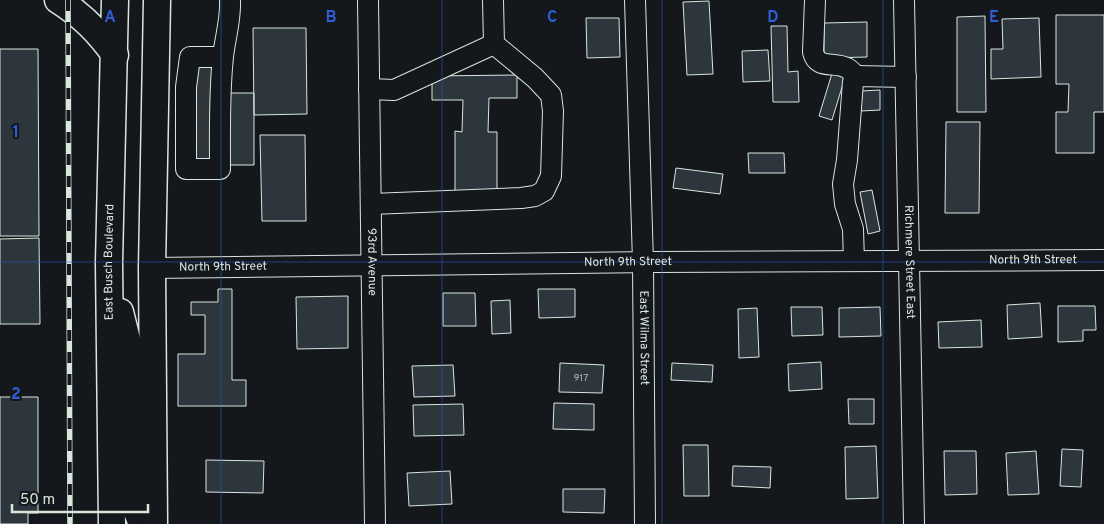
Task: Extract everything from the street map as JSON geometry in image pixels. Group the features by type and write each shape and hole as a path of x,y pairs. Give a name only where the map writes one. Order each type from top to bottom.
{"main road":[{"path":"58,0 92,26 115,55"},
{"name":"East Busch Boulevard","path":"112,524 110,263 115,0"},
{"path":"154,524 152,268 157,0"},
{"path":"110,263 130,352 131,497 142,524"}],"street":[{"path":"223,57 190,57 190,112 186,169 220,169 218,85 231,14 230,0"},
{"name":"93rd Avenue","path":"368,0 375,524"},
{"path":"370,204 521,198 535,196 544,191 551,176 553,111 551,95 535,78 494,44 493,0"},
{"name":"East Wilma Street","path":"635,0 643,262 645,524"},
{"path":"815,0 813,52 814,58 818,62 824,65 842,66 849,69 856,76 906,77"},
{"name":"Richmere Street East","path":"904,0 914,524"},
{"path":"369,89 394,90 494,44"},
{"path":"854,261 854,241 843,184 847,160 851,95 856,76"},
{"path":"155,87 190,87"},
{"path":"154,158 188,144"},
{"name":"North 9th Street","path":"152,268 643,262 1104,260"}],"building":[{"path":"709,1 713,74 687,75 683,2"},
{"path":"1056,15 1104,15 1104,112 1094,112 1094,153 1056,153 1056,112 1068,112 1069,84 1056,84"},
{"path":"985,16 986,112 957,112 957,17"},
{"path":"586,18 619,18 620,57 587,58"},
{"path":"1039,18 1041,77 991,79 991,49 1003,49 1002,19"},
{"path":"867,22 867,57 824,58 824,23"},
{"path":"771,26 787,26 788,72 798,71 799,102 773,102"},
{"path":"253,28 306,28 307,114 254,115"},
{"path":"0,49 38,49 39,236 0,236"},
{"path":"768,50 770,81 743,82 742,51"},
{"path":"193,62 216,62 215,160 193,160"},
{"path":"833,70 846,74 832,120 819,116"},
{"path":"517,75 517,98 489,98 488,132 497,132 497,196 455,196 455,131 462,132 463,100 432,100 432,76"},
{"path":"880,90 880,110 861,111 861,91"},
{"path":"224,93 254,93 254,165 224,165"},
{"path":"946,122 980,122 979,213 945,213"},
{"path":"260,135 305,135 306,221 262,221"},
{"path":"748,153 784,153 785,173 749,173"},
{"path":"676,168 723,174 720,194 673,188"},
{"path":"872,190 880,231 868,234 860,192"},
{"path":"39,238 40,324 0,324 0,239"},
{"path":"218,289 232,289 232,380 246,380 246,406 178,406 178,354 205,354 205,315 191,315 191,302 218,302"},
{"path":"538,289 575,289 575,317 539,318"},
{"path":"443,293 475,293 476,326 443,326"},
{"path":"348,296 348,348 297,349 296,297"},
{"path":"510,300 511,333 492,334 491,301"},
{"path":"1040,303 1042,337 1008,339 1007,305"},
{"path":"1058,306 1095,306 1096,330 1083,330 1083,341 1058,342"},
{"path":"791,307 822,307 823,335 792,336"},
{"path":"880,307 881,336 839,337 839,308"},
{"path":"757,308 759,357 739,358 738,309"},
{"path":"981,320 982,347 939,348 938,322"},
{"path":"821,362 822,389 789,391 788,364"},
{"path":"560,363 604,365 602,393 559,392"},
{"path":"672,363 713,365 712,382 671,380"},
{"path":"453,365 455,396 414,397 412,366"},
{"path":"0,397 38,397 38,513 28,513 28,524 0,524"},
{"path":"848,399 874,399 874,424 849,424"},
{"path":"554,403 594,404 594,430 553,429"},
{"path":"463,404 464,435 414,436 413,405"},
{"path":"683,445 708,445 709,496 684,496"},
{"path":"876,446 878,498 846,499 845,447"},
{"path":"1062,449 1083,450 1081,487 1060,486"},
{"path":"944,451 976,451 977,494 945,495"},
{"path":"1036,451 1039,494 1008,495 1006,453"},
{"path":"206,460 264,461 263,493 206,492"},
{"path":"733,466 771,467 770,488 732,486"},
{"path":"450,471 452,504 409,506 407,473"},
{"path":"563,489 605,489 604,513 563,512"}],"tunnel":[{"path":"193,86 216,85"},
{"path":"193,112 215,111"},
{"path":"193,138 215,137"}],"railway":[{"path":"68,0 70,524"}]}
